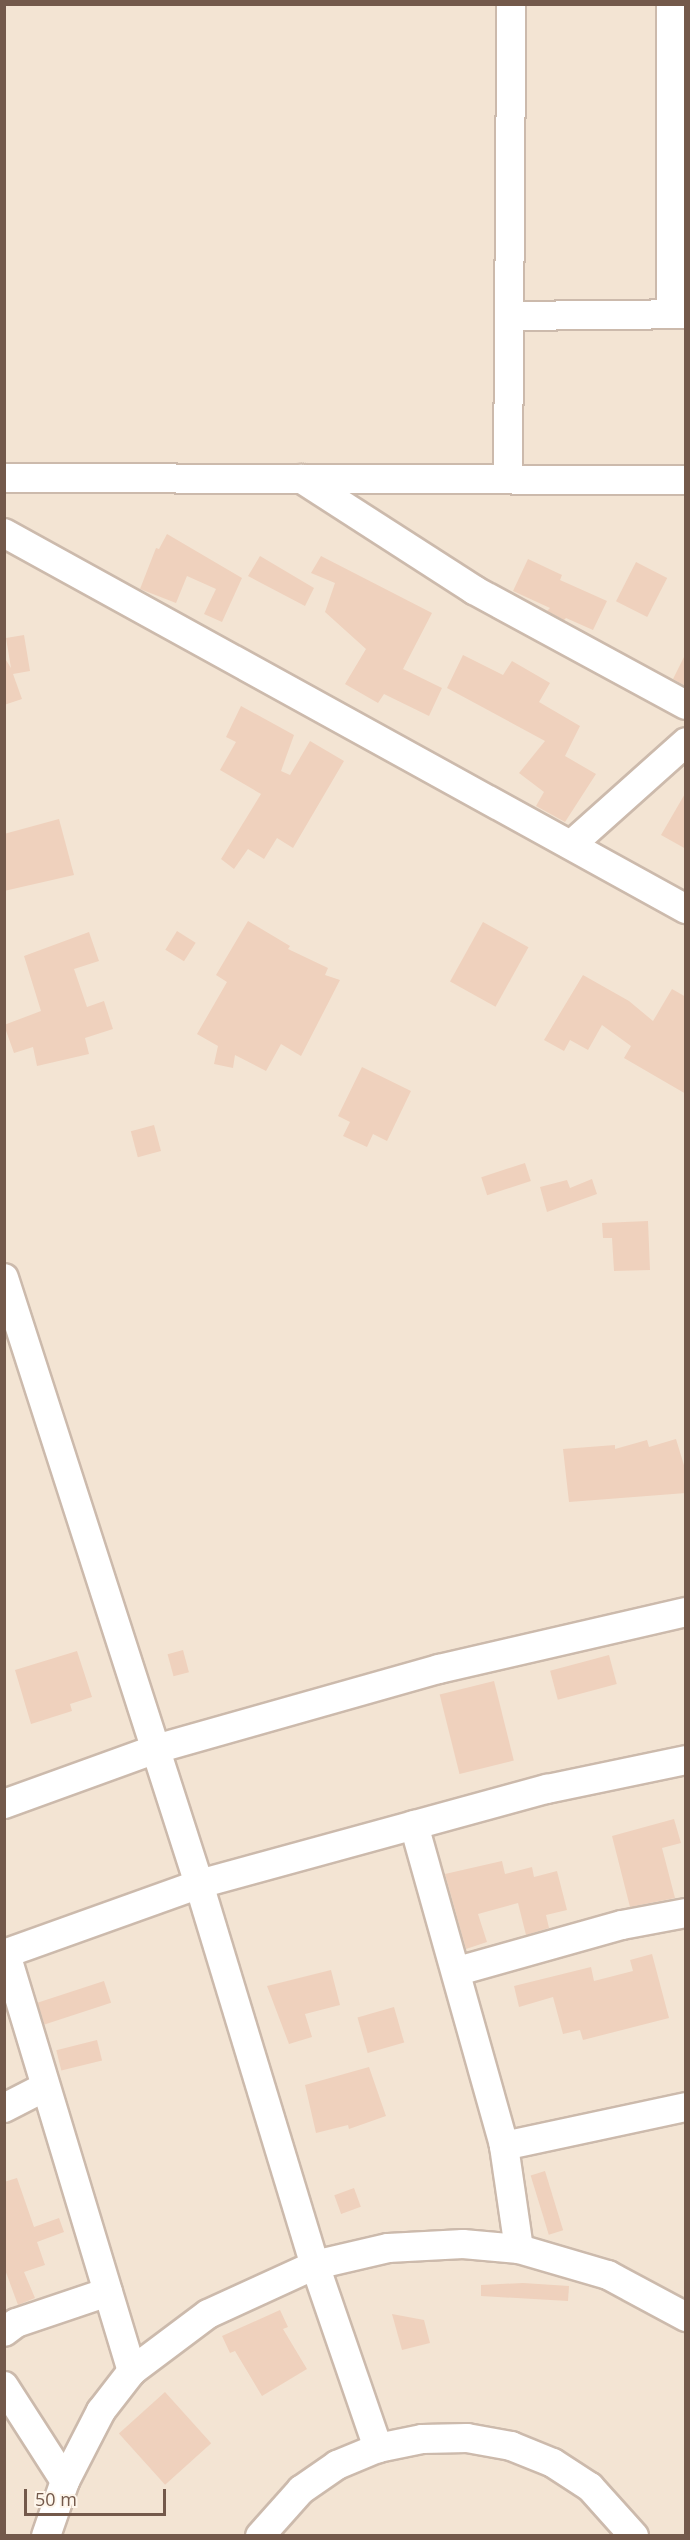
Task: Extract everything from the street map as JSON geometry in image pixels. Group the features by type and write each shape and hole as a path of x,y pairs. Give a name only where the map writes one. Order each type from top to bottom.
{"street":[{"path":"508,479 511,4"},
{"path":"508,316 678,314 678,133 671,4"},
{"path":"4,478 686,480"},
{"path":"302,479 474,590 686,705"},
{"path":"4,533 686,909"},
{"path":"571,845 686,742"},
{"path":"4,1278 200,1884 315,2265 378,2448"},
{"path":"4,1804 156,1749 439,1669 686,1612"},
{"path":"132,2371 5,1954 200,1884 547,1789 686,1760"},
{"path":"414,1825 458,1971 504,2146 519,2249"},
{"path":"458,1971 622,1925 686,1913"},
{"path":"4,2108 45,2087"},
{"path":"504,2146 686,2107"},
{"path":"45,2535 65,2481 101,2412 132,2371 208,2314 315,2265 388,2248 463,2244 519,2249 608,2275 686,2317"},
{"path":"4,2332 16,2323 108,2292"},
{"path":"4,2386 65,2481"},
{"path":"261,2535 301,2490 338,2465 378,2448 422,2439 467,2438 511,2446 553,2463 590,2487 634,2535"}],"shaded area":[{"path":"5,5 685,5 685,2535 5,2535"}],"building":[{"path":"167,534 242,578 222,622 204,614 216,589 187,576 176,603 140,589 156,548 159,549"},
{"path":"260,556 314,588 305,606 248,576"},
{"path":"321,556 432,613 403,669 442,688 429,716 384,694 378,703 345,684 366,649 325,612 335,583 311,573"},
{"path":"528,559 562,575 560,580 607,601 593,630 566,618 564,620 547,611 550,608 513,591"},
{"path":"636,562 667,578 647,617 616,601"},
{"path":"24,635 30,671 13,674 22,699 4,705 4,657 11,668 6,638"},
{"path":"686,653 686,686 673,679"},
{"path":"463,655 503,675 512,661 550,683 539,702 580,726 565,756 596,774 565,822 536,806 544,792 519,773 545,741 447,688"},
{"path":"241,706 294,735 281,771 290,775 310,741 344,761 293,848 277,838 264,859 248,849 234,869 221,859 261,794 220,770 236,742 226,737"},
{"path":"686,792 686,849 661,835"},
{"path":"59,819 74,875 4,891 4,834"},
{"path":"248,921 290,946 288,949 328,968 325,975 340,980 301,1056 281,1044 266,1071 235,1055 233,1068 214,1064 218,1046 197,1034 227,982 216,975"},
{"path":"483,922 528,947 496,1007 450,981"},
{"path":"177,931 196,943 184,961 165,950"},
{"path":"89,932 99,961 74,969 87,1007 104,1001 113,1029 85,1038 89,1054 37,1066 33,1047 14,1053 4,1025 41,1011 24,956"},
{"path":"583,975 629,1001 653,1021 672,989 686,997 686,1094 624,1058 631,1046 602,1025 588,1050 570,1040 564,1051 544,1040"},
{"path":"362,1067 411,1091 387,1141 373,1134 367,1147 343,1136 350,1122 338,1116"},
{"path":"154,1125 161,1151 138,1157 131,1131"},
{"path":"525,1163 531,1181 487,1195 481,1177"},
{"path":"592,1179 597,1194 547,1212 540,1187 567,1180 570,1188"},
{"path":"648,1221 650,1270 614,1271 612,1238 603,1238 602,1223"},
{"path":"676,1439 686,1472 686,1493 569,1502 563,1449 615,1445 615,1449 647,1440 649,1447"},
{"path":"183,1650 189,1672 173,1676 168,1654"},
{"path":"77,1651 92,1697 70,1704 72,1711 31,1724 15,1670"},
{"path":"609,1655 617,1684 558,1700 550,1671"},
{"path":"494,1681 514,1761 460,1774 440,1695"},
{"path":"674,1819 681,1843 662,1848 675,1898 630,1907 612,1836"},
{"path":"502,1861 505,1874 532,1867 534,1877 557,1871 567,1910 546,1915 549,1928 526,1935 518,1903 478,1914 487,1942 466,1949 445,1874"},
{"path":"652,1954 669,2018 583,2040 580,2030 563,2034 553,1997 519,2007 514,1986 591,1967 594,1981 633,1971 630,1960"},
{"path":"331,1970 340,2005 305,2014 312,2037 289,2044 267,1986"},
{"path":"104,1981 111,2003 45,2025 37,2003"},
{"path":"394,2007 404,2043 368,2053 357,2017"},
{"path":"97,2040 102,2060 61,2071 56,2050"},
{"path":"369,2067 386,2116 349,2129 348,2125 316,2133 305,2085"},
{"path":"545,2171 563,2230 549,2235 531,2175"},
{"path":"17,2178 34,2227 59,2218 64,2232 37,2242 45,2265 24,2272 35,2298 18,2305 4,2267 4,2182"},
{"path":"354,2188 361,2207 341,2214 334,2195"},
{"path":"523,2283 569,2286 568,2301 481,2296 481,2285"},
{"path":"280,2310 288,2327 283,2329 307,2369 262,2396 235,2351 230,2353 222,2336"},
{"path":"392,2314 424,2320 430,2343 402,2350"},
{"path":"165,2392 211,2443 165,2485 119,2433"}]}
